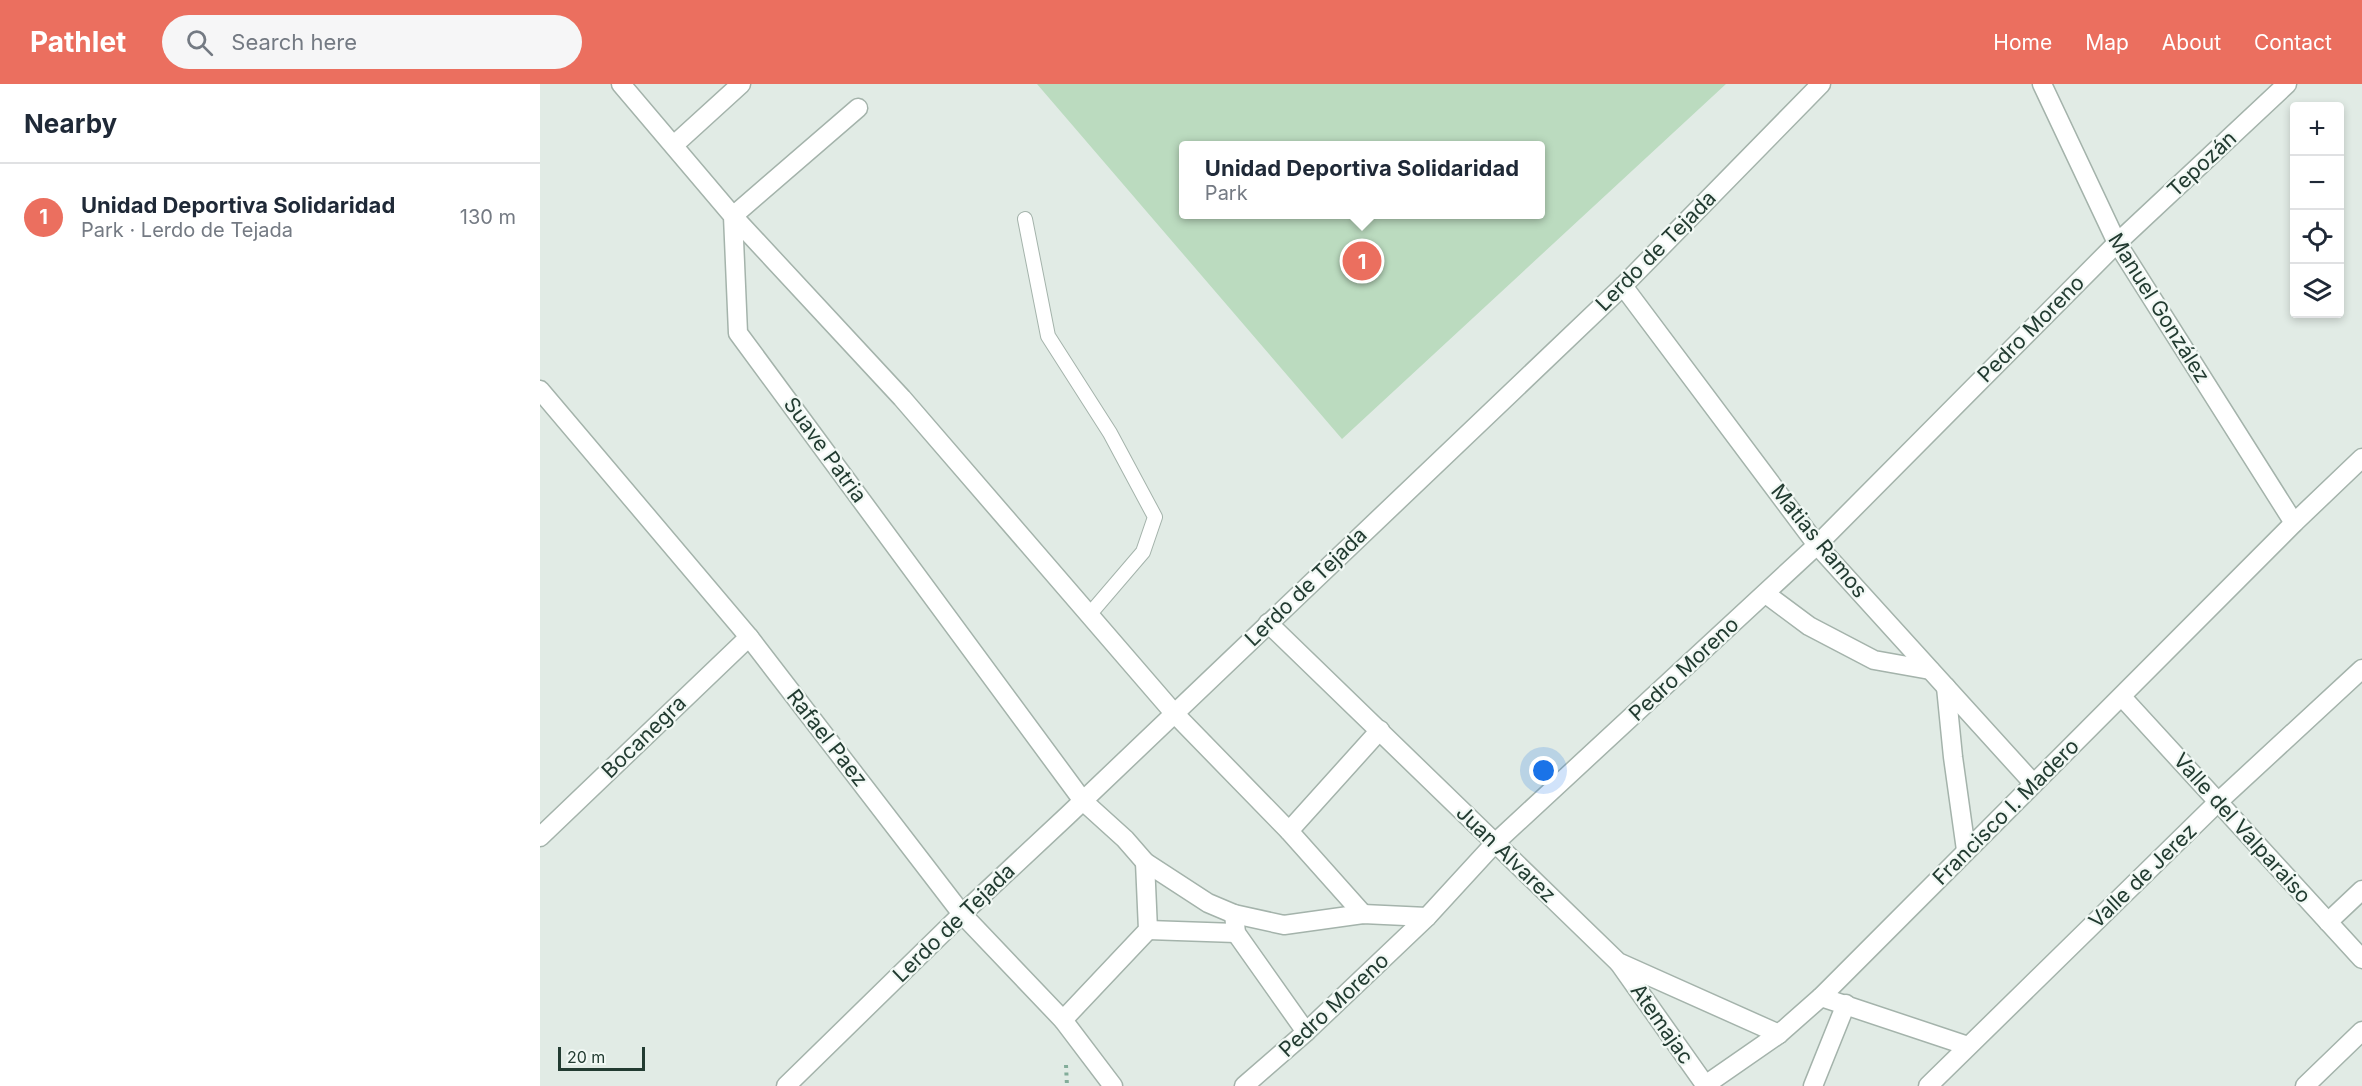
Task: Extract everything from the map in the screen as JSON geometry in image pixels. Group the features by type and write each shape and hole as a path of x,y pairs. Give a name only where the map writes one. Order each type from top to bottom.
{"street":[{"path":"621,84 733,216 902,398 1174,713 1289,831 1363,914"},
{"path":"674,145 741,84"},
{"name":"Lerdo de Tejada","path":"786,1086 962,914 1623,286 1821,84"},
{"name":"Manuel González","path":"2042,84 2116,243 2294,522"},
{"name":"Tepozán","path":"2116,243 2287,84"},
{"path":"733,216 858,108"},
{"name":"Suave Patria","path":"733,216 738,333 1083,801 1125,839 1145,862 1208,903 1234,914 1284,925 1363,914 1427,917"},
{"name":"Pedro Moreno","path":"1244,1086 1306,1032 1427,917 1495,843 1817,545 2116,243"},
{"name":"Matias Ramos","path":"1623,286 1817,545 2033,783"},
{"name":"Rafael Paez","path":"540,390 749,637 962,914 1063,1020 1113,1086"},
{"name":"Francisco I. Madero","path":"1705,1086 1779,1034 1821,997 2294,522 2362,458"},
{"path":"1766,594 1809,626 1874,660 1930,670"},
{"name":"Juan Alvarez","path":"1268,623 1618,962 1779,1034"},
{"name":"Bocanegra","path":"540,837 749,637"},
{"name":"Valle de Jerez","path":"1928,1086 2218,802 2362,669"},
{"path":"1946,687 1966,850"},
{"name":"Valle del Valparaiso","path":"2122,697 2362,959"},
{"path":"1289,831 1380,730"},
{"path":"1063,1020 1148,930 1145,862"},
{"path":"2328,922 2362,890"},
{"path":"1234,914 1236,933 1306,1032"},
{"path":"1148,930 1236,933"},
{"name":"Atemajac","path":"1618,962 1705,1086"},
{"path":"1821,997 1968,1046"},
{"path":"1813,1086 1846,1004"},
{"path":"2305,1086 2362,1030"}],"lane":[{"path":"1025,219 1048,336 1110,433 1155,517 1143,552 1089,615"}],"green space":[{"path":"1037,84 1726,84 1342,439"}],"place":[{"name":"Unidad Deportiva Solidaridad","path":"1362,261"}]}
